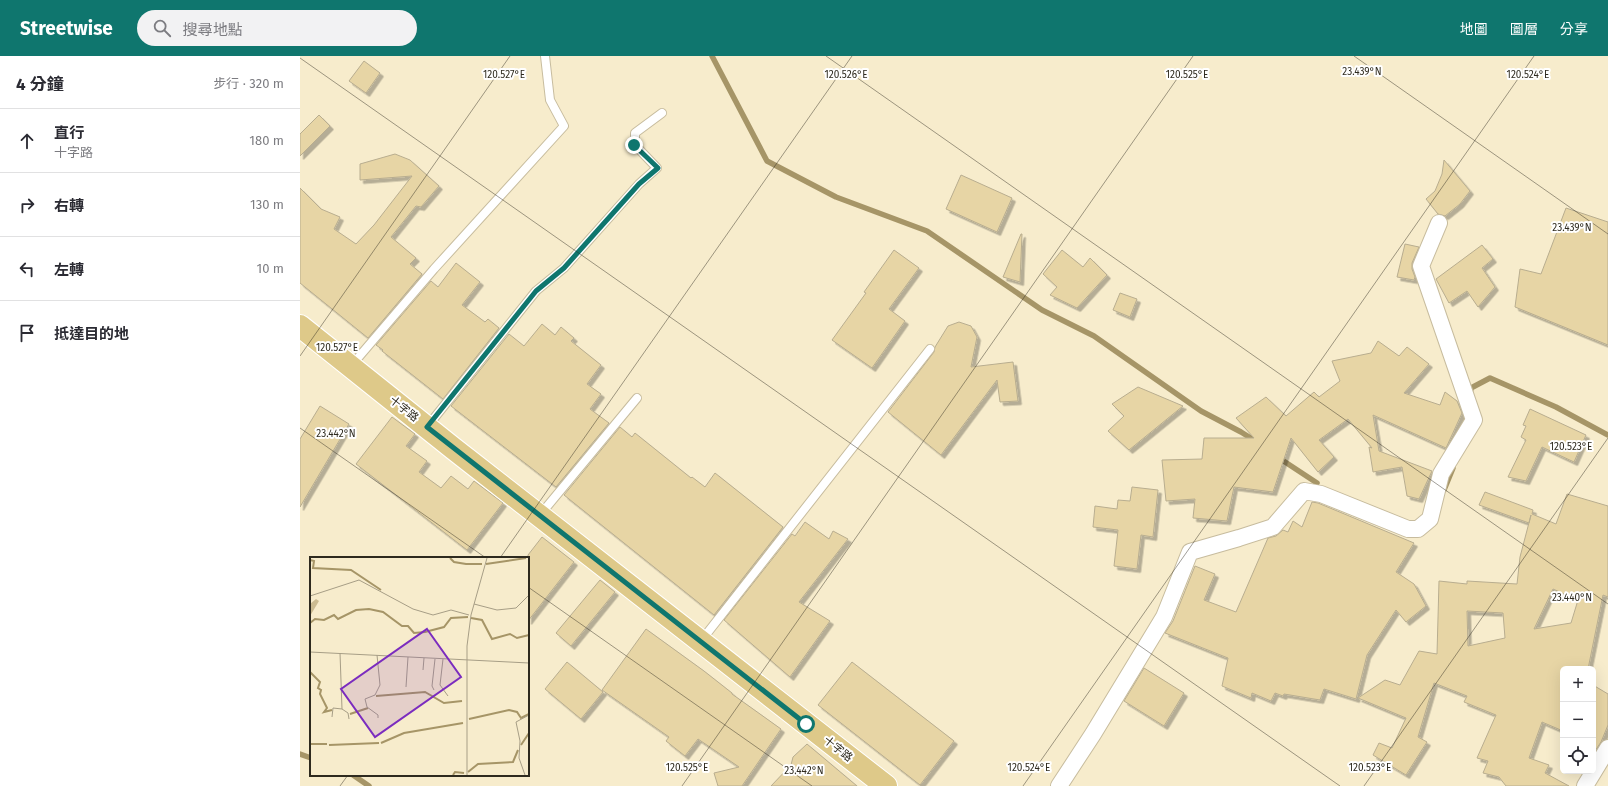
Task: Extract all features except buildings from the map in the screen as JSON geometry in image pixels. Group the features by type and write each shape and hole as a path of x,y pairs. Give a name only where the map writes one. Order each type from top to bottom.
{"main road":[{"name":"十字路","path":"300,326 539,516 886,786"}],"street":[{"path":"1059,786 1093,734 1164,618 1190,552 1272,527 1304,491 1321,494 1408,529 1418,529 1430,519 1441,474 1474,420 1420,266 1439,223"},
{"path":"1585,786 1608,748"}],"lane":[{"path":"350,367 434,269 564,126 550,100 545,56"},
{"path":"427,427 536,291 564,268 639,184 658,168 634,145 635,133 662,113"},
{"path":"700,641 930,349"},
{"path":"539,516 637,398"}],"waterway":[{"path":"712,56 767,161 836,197 927,231 1042,310 1094,336 1201,411 1257,442"},
{"path":"1470,395 1471,388 1490,378 1556,407 1608,435"},
{"path":"1279,458 1317,483"},
{"path":"1444,490 1453,468"},
{"path":"300,754 310,758"},
{"path":"354,776 369,786"}],"route":[{"path":"634,145 658,168 639,184 564,268 536,291 427,427 806,724"}]}
